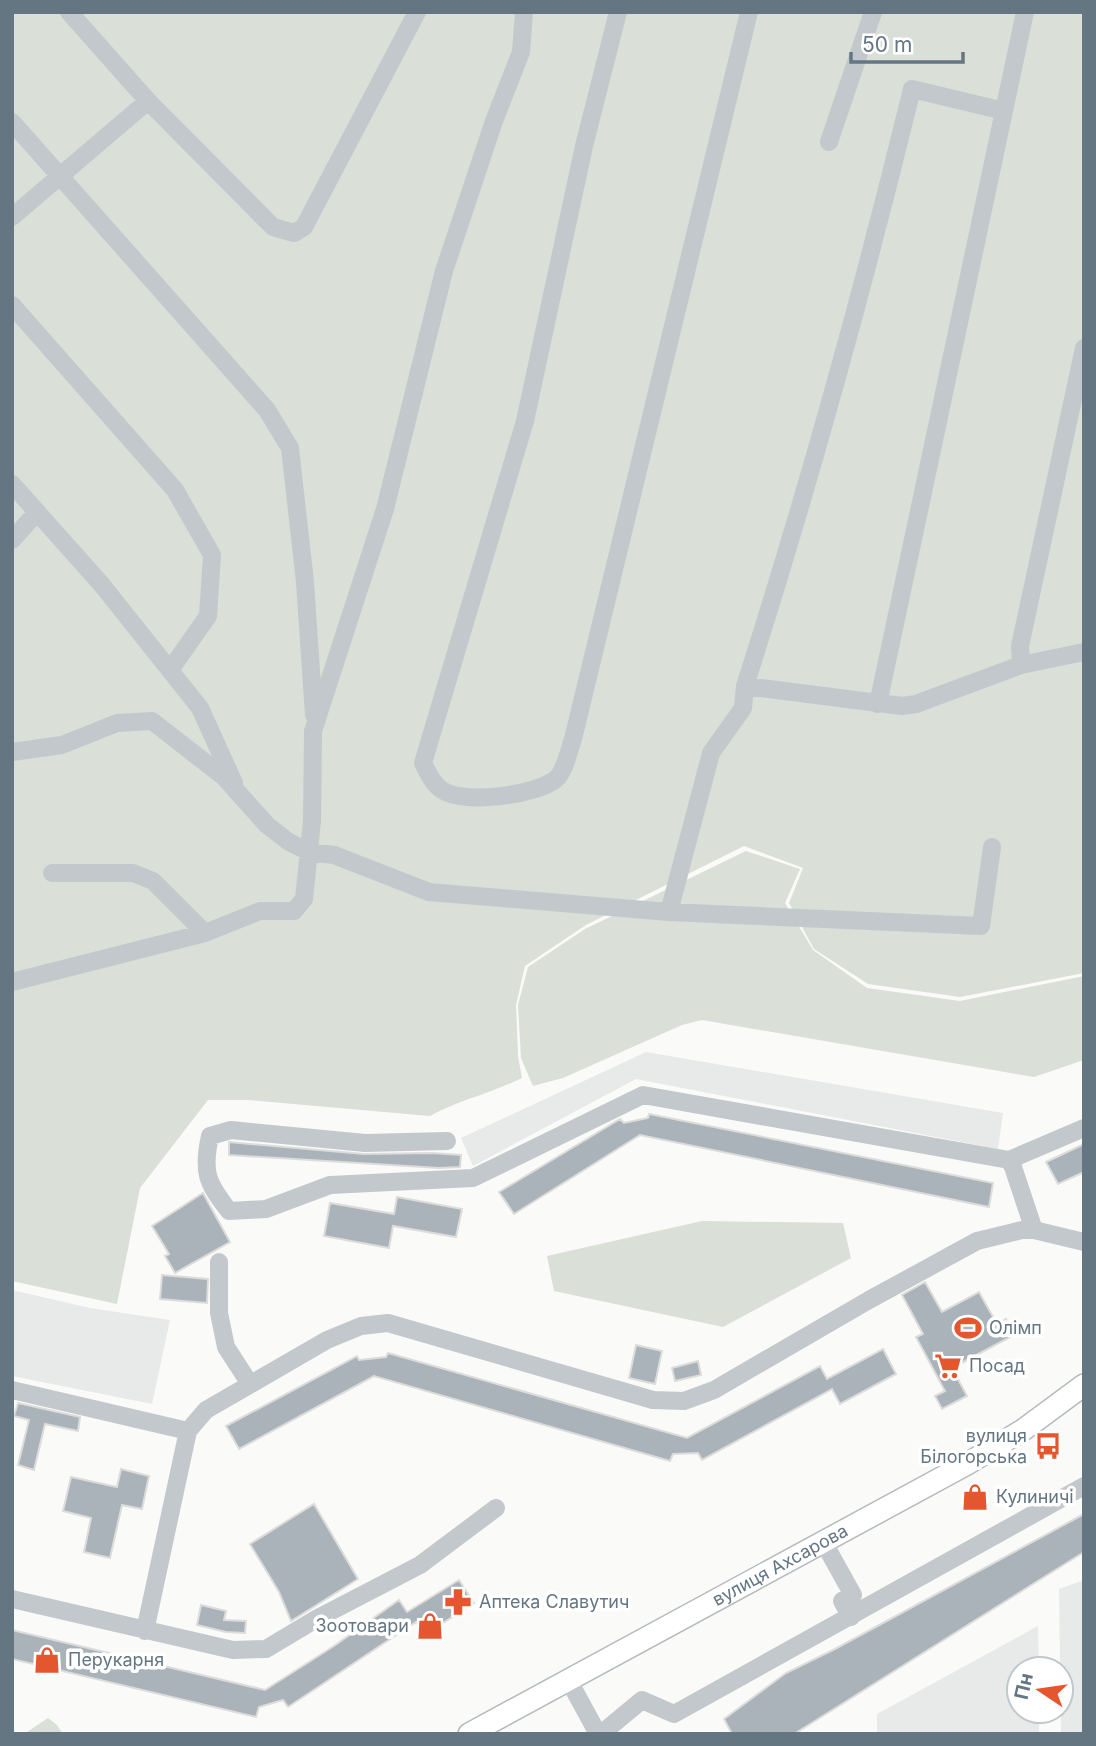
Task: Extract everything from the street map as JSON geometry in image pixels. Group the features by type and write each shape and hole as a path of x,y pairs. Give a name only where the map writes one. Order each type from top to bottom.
{"main road":[{"name":"вулиця Ахсарова","path":"469,1734 824,1543 1001,1444 1084,1385"}],"street":[{"path":"69,12 148,101 273,227 294,233 304,227 417,12"},
{"path":"12,982 205,933 260,911 294,911 304,900 312,821 313,731 385,509 444,271 494,121 522,52 524,12"},
{"path":"618,12 584,146 525,421 423,764 431,779 443,792 468,798 536,791 558,777 573,739 749,12"},
{"path":"829,142 873,12"},
{"path":"878,704 1025,12"},
{"path":"669,912 712,753 743,708 745,686 787,554 867,271 912,89 1004,111"},
{"path":"12,218 148,101"},
{"path":"12,122 267,410 290,448 305,582 315,724"},
{"path":"12,305 174,490 212,555 208,616 170,670"},
{"path":"1021,665 1020,646 1084,348"},
{"path":"12,484 102,585 200,708 238,794"},
{"path":"12,540 37,512"},
{"path":"745,686 902,706 916,704 1021,665 1084,652"},
{"path":"12,752 62,745 117,723 152,721 224,777 267,825 309,855 334,855 429,892 669,912 981,926 992,847"},
{"path":"52,873 133,873 153,881 205,933"},
{"path":"447,1142 365,1143 230,1130 209,1136 204,1161 212,1189 229,1211 266,1209 330,1185 473,1178 643,1095 1009,1160 1084,1128"},
{"path":"1009,1160 1034,1230"},
{"path":"145,1631 188,1431 206,1410 327,1340 361,1326 388,1323 653,1400 684,1401 714,1390 977,1241 1022,1230 1034,1230 1084,1242"},
{"path":"219,1262 219,1313 226,1347 250,1384"},
{"path":"12,1390 188,1431"},
{"path":"568,1679 599,1734 642,1700 674,1714 1084,1486"},
{"path":"12,1599 233,1650 266,1649 316,1619 419,1565 496,1508"},
{"path":"824,1543 853,1594 842,1601 851,1617"}],"shaded area":[{"path":"12,12 1084,12 1084,973 960,997 868,984 814,949 789,903 803,868 744,846 586,925 525,966 516,1005 518,1056 522,1078 430,1116 248,1100 208,1100 140,1188 117,1304 12,1281"},
{"path":"746,851 800,869 785,903 813,950 867,988 960,1001 1084,976 1084,1060 1034,1077 702,1020 682,1025 563,1078 533,1086 521,1058 518,1005 528,967 585,929"},
{"path":"646,1052 1003,1113 998,1149 636,1079 473,1166 461,1138"},
{"path":"702,1221 843,1223 851,1258 723,1327 554,1291 547,1256"},
{"path":"12,1290 90,1308 170,1320 152,1404 12,1376"},
{"path":"1084,1580 1084,1734 1061,1734 1061,1725 1075,1725 1075,1655 1060,1655 1059,1589"},
{"path":"1038,1626 1039,1655 1005,1655 1005,1725 1039,1725 1039,1734 877,1734 877,1714"},
{"path":"48,1718 63,1734 24,1734"}],"building":[{"path":"649,1114 993,1183 989,1207 640,1135 514,1214 499,1192 620,1119 624,1123 648,1118"},
{"path":"229,1142 364,1154 461,1155 460,1167 439,1168 229,1155"},
{"path":"1084,1144 1084,1172 1058,1184 1046,1162"},
{"path":"203,1193 230,1242 175,1273 165,1256 169,1254 152,1226"},
{"path":"397,1197 462,1209 456,1237 393,1226 389,1248 324,1236 330,1203 394,1214"},
{"path":"162,1275 208,1279 207,1303 160,1299"},
{"name":"Олімп","path":"925,1282 942,1312 979,1292 997,1324 1006,1319 1014,1335 952,1368 967,1396 942,1409 935,1396 945,1391 916,1337 923,1334 902,1295"},
{"path":"636,1345 662,1351 655,1384 629,1378"},
{"path":"883,1349 896,1374 840,1404 832,1389 702,1460 698,1453 673,1454 670,1461 374,1376 239,1449 226,1426 357,1356 359,1360 386,1357 388,1353 687,1438 820,1366 827,1379"},
{"path":"698,1361 701,1375 675,1381 672,1368"},
{"path":"18,1403 80,1417 78,1431 45,1424 34,1470 18,1465 29,1420 14,1416"},
{"path":"121,1469 149,1476 142,1509 122,1505 110,1558 84,1552 91,1518 63,1511 71,1477 117,1487"},
{"name":"Кулиничі","path":"980,1487 986,1499 970,1507 964,1496"},
{"path":"314,1504 358,1579 291,1621 279,1592 250,1544"},
{"path":"1084,1514 1084,1552 794,1734 732,1734 724,1719 786,1673"},
{"path":"459,1580 474,1603 424,1635 416,1622 288,1707 283,1700 259,1707 256,1717 12,1659 12,1630 265,1690 399,1600 407,1612"},
{"path":"201,1605 226,1611 224,1620 246,1621 245,1633 226,1632 197,1625"}],"place":[{"name":"Олімп","path":"968,1328"},
{"name":"Посад","path":"948,1366"},
{"name":"вулиця Білогорська","path":"1048,1446"},
{"name":"Кулиничі","path":"975,1497"},
{"name":"Аптека Славутич","path":"458,1602"},
{"name":"Зоотовари","path":"430,1626"},
{"name":"Перукарня","path":"47,1660"}]}
